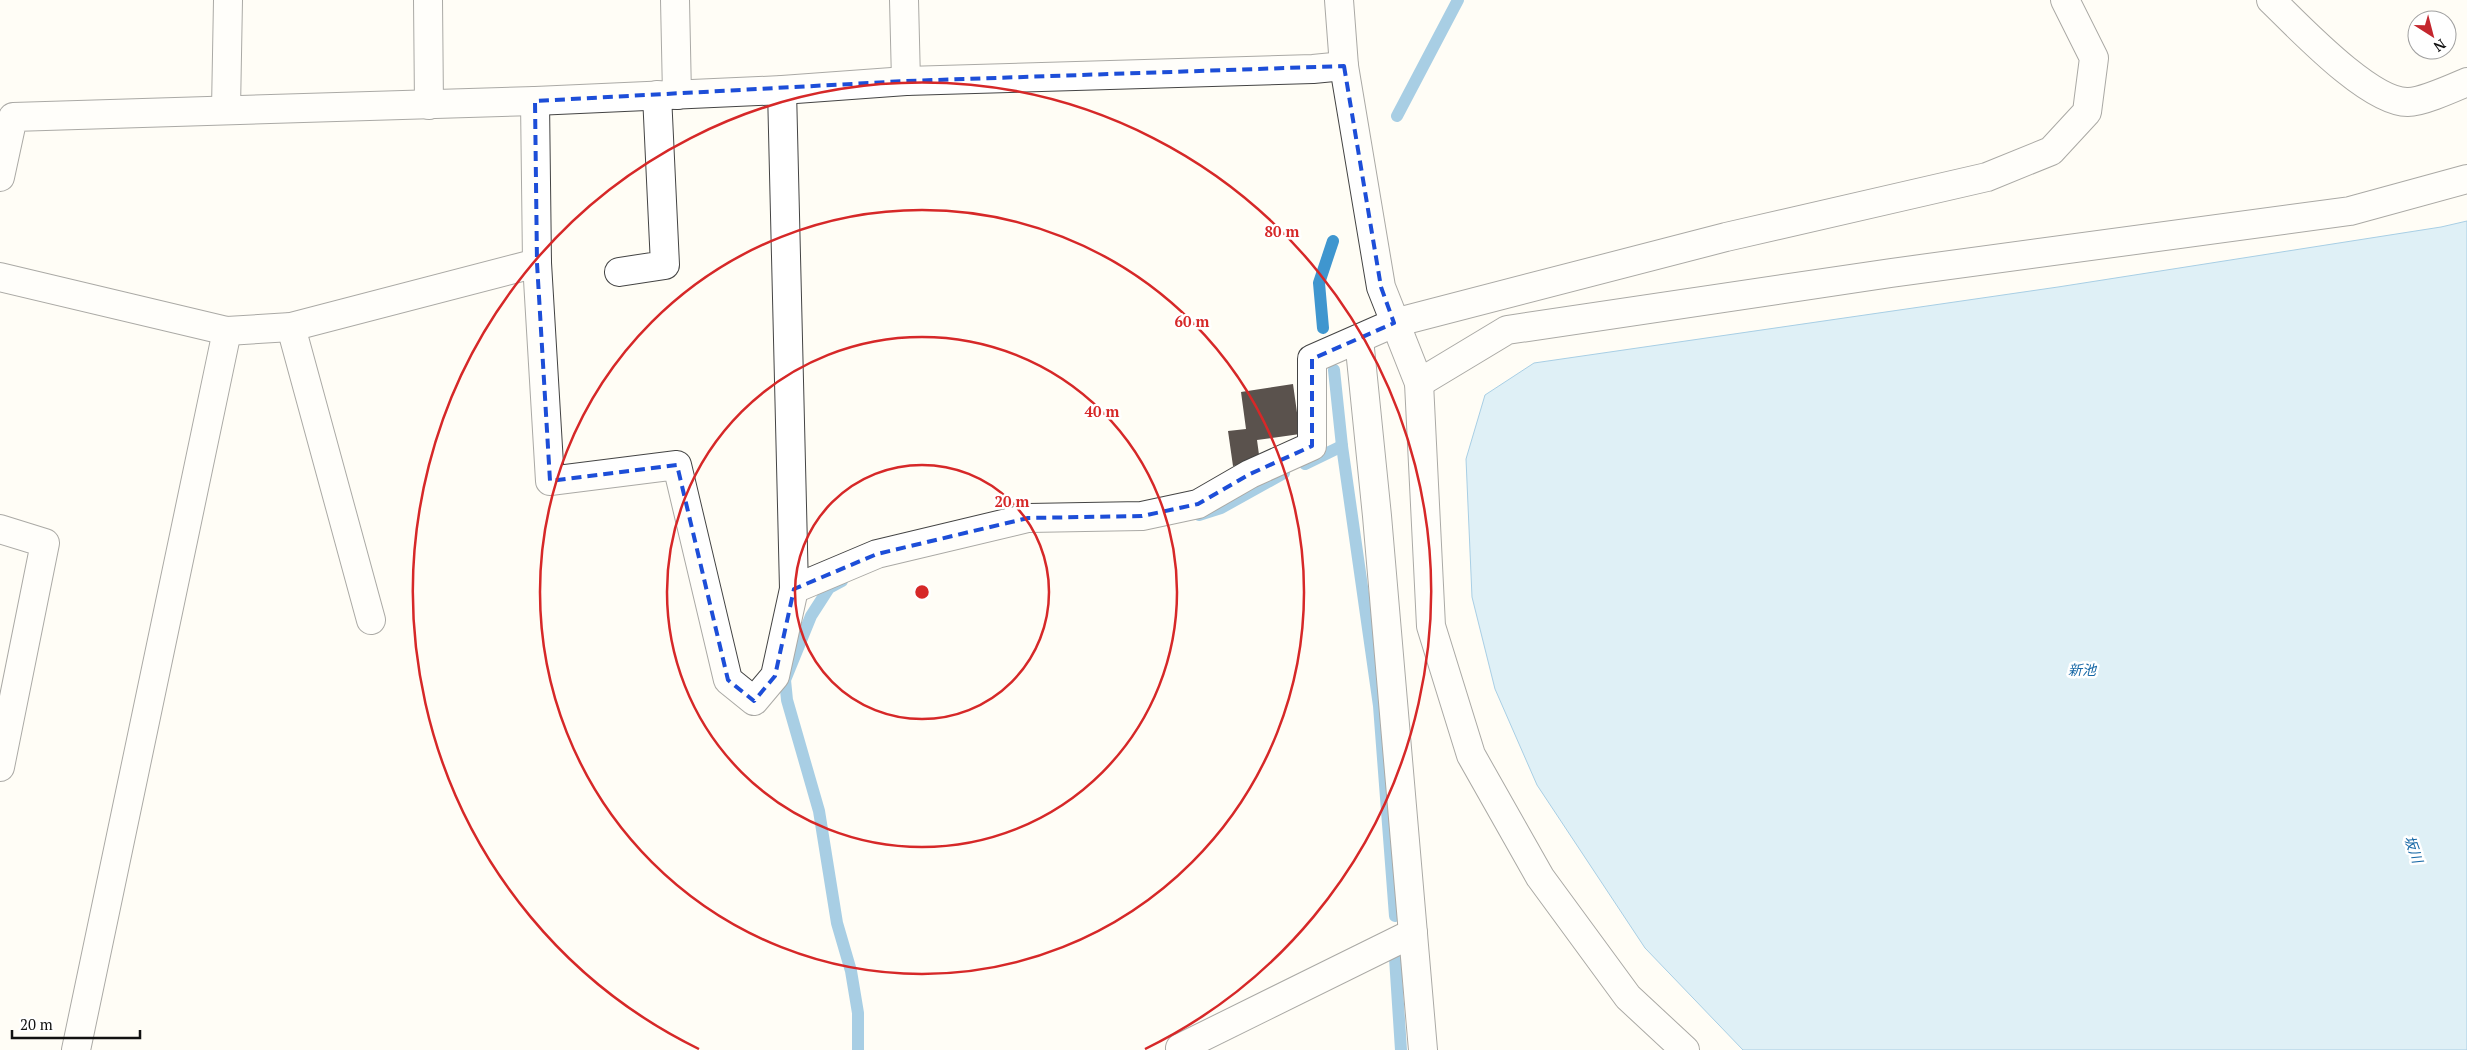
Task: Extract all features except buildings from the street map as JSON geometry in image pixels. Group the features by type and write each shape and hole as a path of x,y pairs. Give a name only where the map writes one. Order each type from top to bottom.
{"street":[{"path":"226,109 228,0"},
{"path":"428,0 429,105"},
{"path":"619,272 665,265 667,95 675,0"},
{"path":"904,0 906,81"},
{"path":"1339,0 1344,66 1381,288 1419,383 1431,626 1471,755 1540,878 1628,997 1685,1050"},
{"path":"794,589 877,554 1028,518 1142,516 1198,504 1250,474 1312,446 1312,359 1394,323 1726,237 1987,177 2051,151 2087,112 2094,58 2065,0"},
{"path":"2272,0 2320,47 2378,94 2408,102 2467,82"},
{"path":"0,178 13,117 535,101 782,90 906,81 1304,70 1344,66"},
{"path":"535,101 536,263 550,482 677,465 728,680 754,701 775,676 794,589 782,90"},
{"path":"1419,383 1507,330 1891,273 2350,211 2467,178"},
{"path":"0,277 227,331 292,327 536,263"},
{"path":"292,327 371,620"},
{"path":"76,1050 227,331"},
{"path":"1359,339 1423,1050"},
{"path":"0,529 45,543 1,758"},
{"path":"1180,1048 1413,933"}],"highlighted area":[{"path":"1344,66 1381,287 1394,323 1312,359 1312,446 1250,474 1198,504 1142,516 1028,518 877,554 794,589 775,676 754,701 728,680 677,465 550,481 537,263 535,101 906,81"}],"water":[{"name":"新池","path":"2467,221 2467,1050 1743,1050 1645,948 1537,785 1495,689 1472,597 1466,459 1485,395 1534,363 2058,287 2441,227"}],"waterway":[{"path":"1397,116 1458,0"},
{"path":"1323,328 1319,283 1333,241"},
{"path":"1334,370 1342,446 1379,706 1395,916"},
{"path":"1305,464 1342,446"},
{"path":"1199,515 1221,508 1284,473"},
{"path":"842,581 829,588 811,616 785,680 787,700 819,811 837,923 851,971 858,1013 858,1050"},
{"path":"1395,958 1401,1050"}],"water label":[{"name":"坂川","path":"2414,849"}]}
